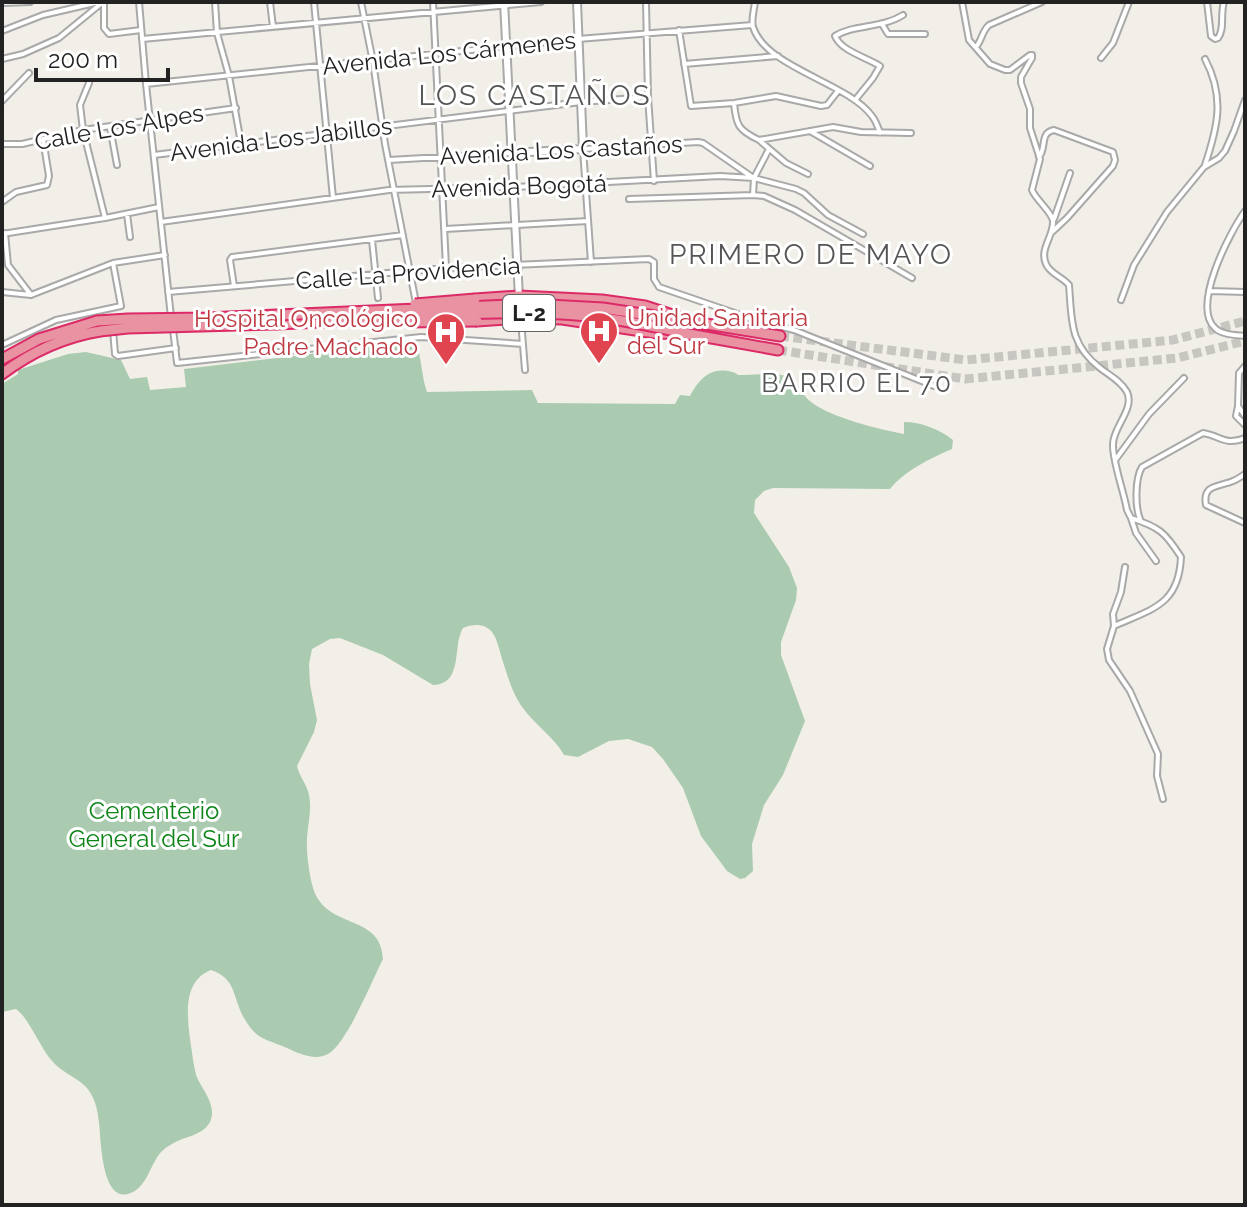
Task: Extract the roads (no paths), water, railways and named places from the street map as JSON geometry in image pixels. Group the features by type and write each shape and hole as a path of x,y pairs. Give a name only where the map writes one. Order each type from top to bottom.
{"highway":[{"path":"387,310 428,302 519,296 589,299 645,306 694,322"},
{"name":"L-2","path":"2,359 39,339 128,319 496,305 616,309 780,336"},
{"name":"L-2","path":"2,374 46,348 98,326 128,328 465,314 552,313 624,321 778,350"},
{"path":"367,320 415,323 521,318 586,321 655,333 689,334"}],"street":[{"path":"2,3 30,2"},
{"path":"102,2 104,28 109,34 141,30"},
{"path":"2,31 43,15 102,2"},
{"path":"2,59 23,54 59,38 102,2"},
{"path":"139,2 177,363 421,337 523,344"},
{"path":"215,2 217,33 236,108 241,143"},
{"path":"270,2 273,27"},
{"path":"314,2 333,198"},
{"path":"361,2 419,323"},
{"path":"433,2 446,268"},
{"path":"142,39 541,2"},
{"path":"577,2 591,262"},
{"path":"646,2 645,34 654,181"},
{"path":"755,2 752,25 761,41 778,56 856,99 874,118 880,133"},
{"path":"962,2 969,40 990,64 1005,70 1032,55 1022,73 1021,83 1030,109 1030,128 1039,157 1032,190 1053,221"},
{"path":"976,47 989,25 1042,2"},
{"path":"1101,58 1113,43 1129,2"},
{"path":"1207,2 1211,36 1215,39 1221,34 1224,2"},
{"path":"504,4 525,370"},
{"path":"856,99 880,66 842,46 835,36 843,31 889,23 903,15"},
{"path":"882,24 888,34 925,34"},
{"name":"Avenida Los Cármenes","path":"146,84 578,39 752,25"},
{"path":"679,30 691,106 776,96 821,106 827,105 838,91"},
{"path":"684,64 778,56"},
{"path":"1204,167 1215,130 1218,99 1215,77 1205,59"},
{"path":"2,101 29,73"},
{"path":"89,83 80,105 83,130 105,218"},
{"name":"Avenida Los Jabillos","path":"154,155 581,102 648,97"},
{"path":"1121,300 1134,265 1167,212 1204,167 1225,151 1245,100"},
{"path":"734,103 738,127 786,163 808,174"},
{"name":"Calle Los Alpes","path":"2,144 22,144 83,130 236,108"},
{"path":"110,127 117,165"},
{"path":"759,140 833,127 861,132 911,133"},
{"path":"1039,157 1043,153 1045,134 1054,130 1115,155 1113,166 1050,233"},
{"path":"810,131 870,166"},
{"path":"2,202 16,192 47,185 49,176 43,139"},
{"name":"Avenida Los Castaños","path":"389,160 703,143 754,178"},
{"path":"753,195 754,178 769,149"},
{"path":"1070,173 1047,241 1046,265 1069,285 1071,322 1080,345 1090,360 1118,381 1128,396 1127,408 1113,443 1127,510 1136,533 1156,561"},
{"name":"Avenida Bogotá","path":"161,222 395,191 720,176 754,178 804,193 828,215 863,234"},
{"path":"629,199 764,196 795,210 912,278"},
{"path":"31,295 5,266 4,234 159,207"},
{"path":"1245,211 1220,253 1210,291 1208,315 1213,327 1221,333 1245,336"},
{"path":"127,214 130,237"},
{"path":"445,229 588,221"},
{"path":"234,286 232,257 403,235"},
{"path":"372,239 378,298"},
{"path":"2,292 31,295 113,263 165,255"},
{"name":"Calle La Providencia","path":"168,292 446,268 649,259 654,262 654,279 659,287 794,330 934,386"},
{"path":"2,345 56,320 121,306 113,263"},
{"path":"1210,291 1245,292"},
{"path":"111,308 115,354 123,356 176,348"},
{"path":"1245,366 1239,373 1236,416 1245,425"},
{"path":"1116,459 1149,414 1184,378"},
{"path":"1238,406 1245,416"},
{"path":"1141,521 1137,510 1136,476 1142,467 1203,433 1225,442 1245,438"},
{"path":"1245,474 1234,481 1212,487 1204,500 1212,509 1245,523"},
{"path":"1114,626 1154,609 1166,600 1177,586 1180,571 1181,557 1172,543 1159,529 1131,518"},
{"path":"1125,567 1107,649 1109,660 1130,691 1158,754 1157,776 1163,799"}],"tunnel":[{"path":"780,336 966,360 1173,340 1245,321"},
{"path":"778,350 965,379 1177,358 1245,341"}],"place":[{"name":"Unidad Sanitaria del Sur","path":"599,365"},
{"name":"Hospital Oncológico Padre Machado","path":"446,366"}],"district":[{"name":"LOS CASTAÑOS","path":"535,95"},
{"name":"PRIMERO DE MAYO","path":"811,254"},
{"name":"BARRIO EL 70","path":"857,383"}],"park label":[{"name":"Cementerio General del Sur","path":"154,824"}]}
